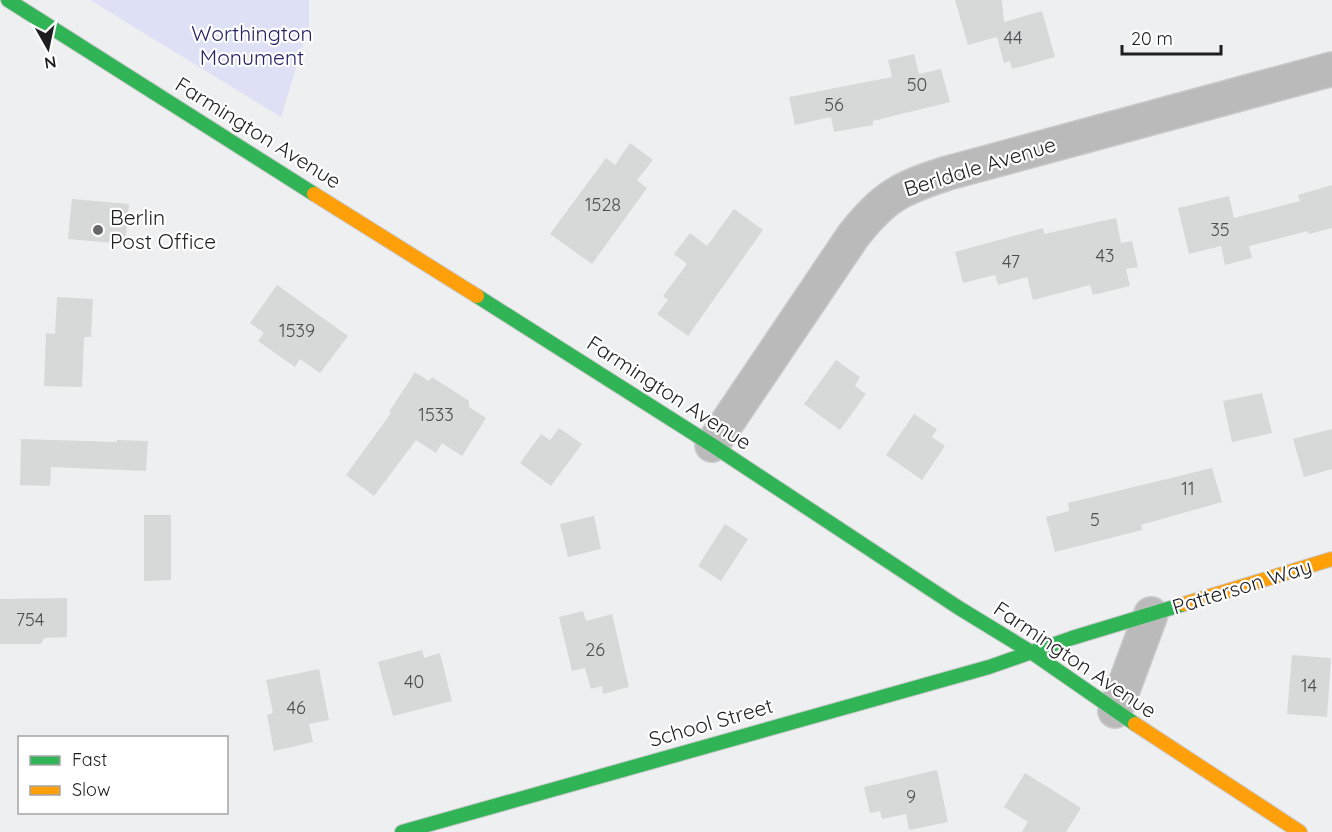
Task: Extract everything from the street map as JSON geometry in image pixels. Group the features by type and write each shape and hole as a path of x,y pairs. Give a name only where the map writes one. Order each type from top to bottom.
{"street":[{"name":"Farmington Avenue","path":"3,3 712,445 959,608 1031,652 1115,711 1300,832"},
{"name":"Berldale Avenue","path":"712,445 853,236 870,214 891,196 919,182 948,173 1332,69"},
{"name":"Patterson Way","path":"1031,652 1332,559"},
{"name":"Patterson Way","path":"1115,711 1151,614"},
{"name":"School Street","path":"402,832 989,667 1031,652"}],"green space":[{"name":"Worthington Monument","path":"90,0 309,0 309,25 281,117"}],"building":[{"path":"955,0 1002,0 1004,22 1042,11 1055,57 1012,69 1010,61 1004,63 997,37 968,45"},
{"path":"914,54 919,74 941,69 950,102 873,121 873,125 834,132 831,117 795,125 789,97 892,77 888,60"},
{"path":"630,143 653,160 637,180 647,188 592,264 550,234 606,158 615,165"},
{"path":"1332,185 1332,228 1309,234 1308,231 1249,246 1252,258 1225,265 1221,246 1189,254 1178,208 1229,196 1234,218 1300,201 1298,195"},
{"name":"Berlin Post Office","path":"72,199 129,204 125,244 68,239"},
{"path":"734,209 763,230 688,336 657,314 668,300 663,296 687,264 674,254 690,233 707,246"},
{"path":"1116,218 1121,243 1132,241 1138,267 1126,269 1130,286 1093,295 1090,285 1033,300 1027,277 998,285 995,275 963,283 955,252 1043,228 1044,234"},
{"path":"277,285 348,336 320,373 300,359 295,367 258,341 264,333 250,323"},
{"path":"57,297 93,299 91,337 84,337 82,387 44,386 46,333 55,334"},
{"path":"836,360 860,377 855,386 866,394 840,430 804,404"},
{"path":"415,372 429,381 432,377 469,401 469,407 486,418 462,456 442,443 436,453 416,440 374,496 346,475 391,413 389,412"},
{"path":"1262,393 1272,433 1232,442 1223,401"},
{"path":"914,414 937,429 932,437 945,446 922,480 886,455"},
{"path":"559,428 582,444 551,486 520,463 541,434 550,440"},
{"path":"1332,429 1332,469 1304,477 1293,439"},
{"path":"21,439 148,441 146,471 51,467 50,486 20,485"},
{"path":"1212,468 1222,502 1141,525 1142,530 1055,552 1046,517 1069,511 1068,503"},
{"path":"144,515 171,515 171,580 144,581"},
{"path":"594,516 601,549 568,557 560,524"},
{"path":"725,524 748,539 721,581 698,566"},
{"path":"67,598 67,637 44,638 41,644 0,644 0,599"},
{"path":"583,611 586,621 612,614 629,687 603,694 602,686 591,689 585,668 572,671 559,617"},
{"path":"422,650 424,658 440,653 452,701 393,716 378,662"},
{"path":"1292,655 1331,658 1327,717 1287,714"},
{"path":"319,669 329,720 309,724 313,742 274,751 267,715 273,713 266,680"},
{"path":"937,770 948,822 909,830 906,814 882,819 880,811 870,813 864,787"},
{"path":"1025,773 1081,808 1066,832 1022,832 1028,822 1004,807"}],"traffic: fast":[{"path":"8,0 314,194"},
{"path":"477,296 712,445 959,608 1031,652 1135,724"},
{"path":"402,832 989,667 1072,638 1184,604"}],"traffic: slow":[{"path":"314,194 477,296"},
{"path":"1184,604 1332,559"},
{"path":"1135,724 1300,832"}],"place":[{"name":"Berlin Post Office","path":"98,230"}]}
